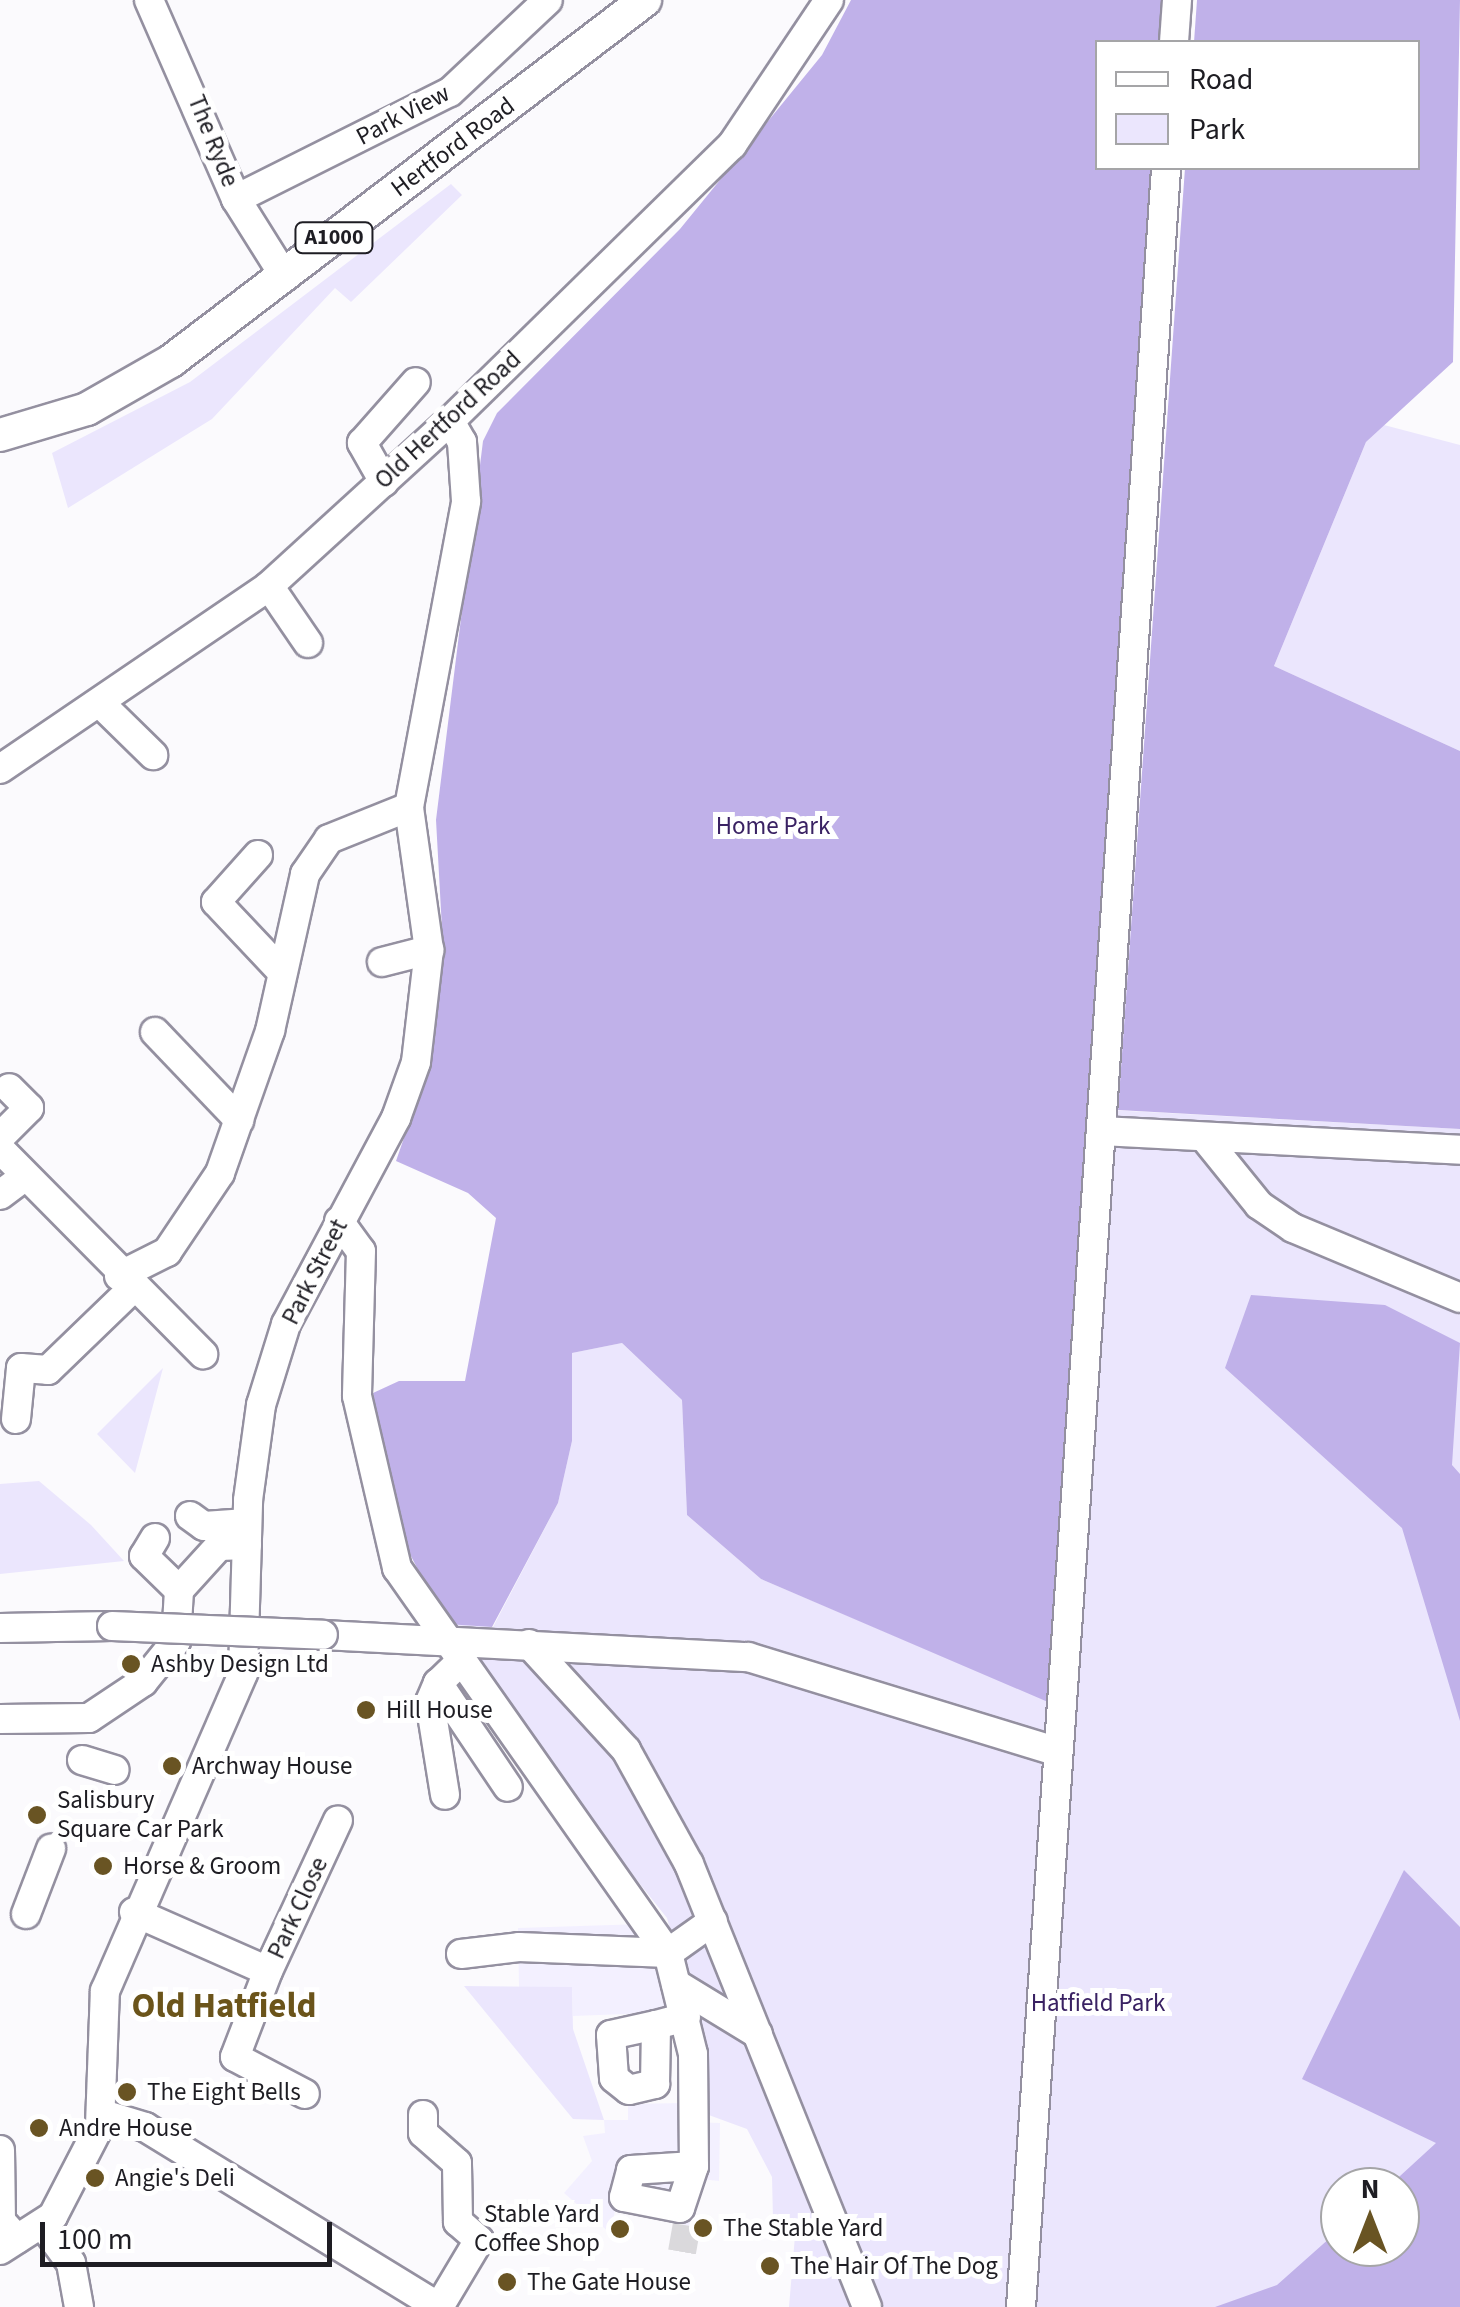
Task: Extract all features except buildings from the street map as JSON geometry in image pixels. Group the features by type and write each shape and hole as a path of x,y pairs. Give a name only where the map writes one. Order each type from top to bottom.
{"main road":[{"name":"Hertford Road","path":"0,434 131,385 284,277 645,0"}],"street":[{"name":"The Ryde","path":"149,0 236,199 284,277"},
{"name":"Park View","path":"236,199 450,92 548,0"},
{"name":"Old Hertford Road","path":"0,770 104,707 269,586 450,422 732,145 829,0"},
{"path":"1174,40 1177,0"},
{"path":"1020,2307 1166,170"},
{"path":"384,482 362,443 416,382"},
{"name":"Park Street","path":"102,2114 98,2023 134,1912 239,1691 250,1631 247,1534 261,1405 286,1324 416,1062 430,950 409,806 466,501 462,442 450,422"},
{"path":"269,586 308,643"},
{"path":"104,707 153,755"},
{"path":"16,1420 21,1368 48,1370 126,1282 184,1234 239,1120 304,874 329,840 409,806"},
{"path":"258,855 216,902 280,970"},
{"path":"382,962 430,950"},
{"path":"155,1032 239,1120"},
{"path":"0,1137 29,1108 9,1088"},
{"path":"1101,1131 1460,1150"},
{"path":"1204,1137 1259,1205 1294,1228 1460,1298"},
{"path":"0,1149 126,1282 203,1354"},
{"path":"0,1195 24,1177"},
{"path":"340,1221 359,1240 364,1270 354,1362 368,1474 397,1568 442,1638 448,1673 508,1787"},
{"path":"190,1516 204,1526 247,1534"},
{"path":"0,1719 89,1718 143,1682 176,1641 179,1590 219,1546 247,1534"},
{"path":"155,1538 144,1556 179,1590"},
{"path":"0,1628 112,1626 442,1638 786,1664 1058,1752"},
{"path":"530,1644 626,1750 712,1921 868,2307"},
{"path":"445,1795 430,1702 448,1673"},
{"path":"448,1673 668,1953 686,2017 698,2113 694,2166"},
{"path":"82,1760 114,1770"},
{"name":"Park Close","path":"134,1912 268,1972 338,1820"},
{"path":"26,1914 51,1849"},
{"path":"461,1954 518,1947 668,1953 712,1921"},
{"path":"268,1972 235,2057 305,2094"},
{"path":"676,1984 758,2034"},
{"path":"656,2026 686,2017"},
{"path":"0,2150 2,2221 8,2245 44,2225 102,2114 145,2127 439,2307 480,2240 458,2222 457,2163 423,2132 423,2115"},
{"path":"44,2225 72,2263 79,2307"}],"shaded area":[{"path":"643,1924 678,2012 573,2016 572,1987 519,1987 518,1928"},
{"path":"686,2103 690,2122 720,2123 719,2181 700,2179 690,2226 615,2211 610,2233 564,2193 592,2161 583,2136 605,2133 604,2120 628,2120 628,2104"}],"green space":[{"name":"Home Park","path":"851,0 1170,0 1167,40 1095,40 1095,170 1158,170 1048,1702 761,1579 687,1515 682,1400 622,1343 572,1353 572,1441 558,1503 492,1627 446,1624 396,1527 373,1393 399,1381 465,1381 496,1218 468,1193 396,1161 425,1077 442,929 436,820 483,441 497,413 680,229 822,55"},
{"path":"1197,0 1460,0 1453,362 1366,442 1274,666 1460,751 1460,1129 1118,1110 1185,170 1420,170 1420,40 1194,40"},
{"path":"451,184 462,195 351,302 335,288 212,419 68,508 52,453 190,382"},
{"path":"1384,425 1460,445 1460,751 1274,666 1366,442"},
{"name":"Hatfield Park","path":"1091,1109 1460,1129 1460,2307 789,2307 796,2224 773,2219 772,2177 747,2129 706,2114 695,2021 667,1918 459,1657 446,1624 493,1627 558,1503 572,1441 572,1353 622,1343 682,1400 687,1515 761,1579 1048,1701"},
{"path":"1251,1295 1385,1305 1460,1343 1452,1465 1460,1474 1460,1721 1402,1528 1225,1368"},
{"path":"163,1368 135,1473 97,1434"},
{"path":"39,1481 91,1525 124,1561 0,1574 0,1484"},
{"path":"1404,1870 1460,1927 1460,2307 1215,2307 1277,2285 1320,2247 1320,2267 1420,2267 1420,2167 1410,2167 1436,2143 1302,2079"},
{"path":"464,1986 572,1987 573,2029 604,2120 573,2119"}],"tunnel":[{"path":"682,2252 687,2225"}],"place":[{"name":"Ashby Design Ltd","path":"131,1664"},
{"name":"Hill House","path":"366,1710"},
{"name":"Archway House","path":"172,1766"},
{"name":"Salisbury Square Car Park","path":"37,1815"},
{"name":"Horse & Groom","path":"103,1866"},
{"name":"The Eight Bells","path":"127,2092"},
{"name":"Andre House","path":"39,2128"},
{"name":"Angie's Deli","path":"95,2178"},
{"name":"The Stable Yard","path":"703,2228"},
{"name":"Stable Yard Coffee Shop","path":"620,2229"},
{"name":"The Hair Of The Dog","path":"770,2266"},
{"name":"The Gate House","path":"507,2282"}],"district":[{"name":"Old Hatfield","path":"224,2006"}]}
